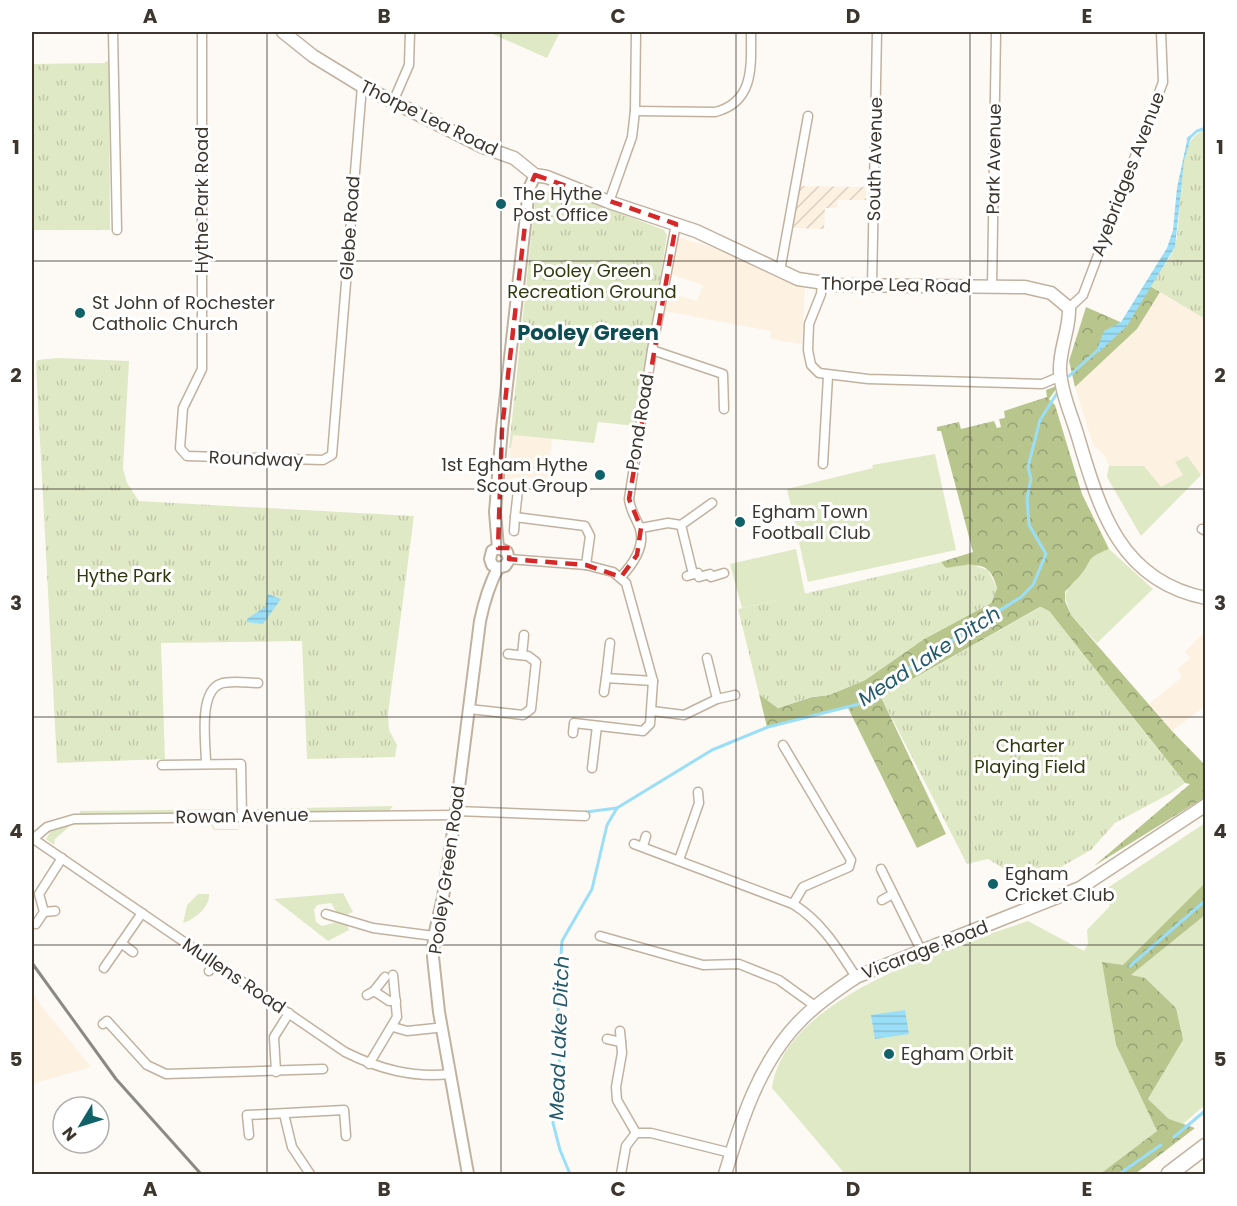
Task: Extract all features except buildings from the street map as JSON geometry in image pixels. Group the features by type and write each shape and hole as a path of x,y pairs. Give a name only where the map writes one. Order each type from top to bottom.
{"highway":[{"path":"1169,1174 1206,1146"}],"main road":[{"name":"Thorpe Lea Road","path":"283,32 313,56 362,86 483,147 514,158 535,175 547,177 609,202 676,224 798,279 822,284 1039,289 1050,293 1069,308"},
{"path":"1069,308 1070,320 1061,376 1097,500 1120,543 1139,567 1173,589 1206,598"},
{"name":"Vicarage Road","path":"725,1174 746,1109 767,1067 784,1040 815,1006 856,977 1030,910 1080,888 1118,866 1206,805"}],"street":[{"path":"113,32 117,230"},
{"name":"Hythe Park Road","path":"202,32 202,369"},
{"path":"393,102 409,65 410,32"},
{"path":"609,202 632,137 635,111 636,32"},
{"path":"635,111 715,112 727,109 741,97 749,80 751,32"},
{"name":"South Avenue","path":"872,286 877,32"},
{"name":"Park Avenue","path":"992,287 996,32"},
{"name":"Ayebridges Avenue","path":"1069,308 1083,295 1163,82 1161,32"},
{"name":"Glebe Road","path":"340,369 362,86"},
{"path":"780,272 808,116"},
{"name":"Pooley Green Road","path":"509,559 505,566 498,568 492,565 490,559 492,551 498,548 495,512 502,429 529,189 535,175"},
{"name":"Pond Road","path":"640,528 631,511 629,500 652,350 676,224"},
{"path":"822,284 821,294 809,324 808,350 812,365 819,373 828,376 1042,384 1061,376"},
{"path":"652,350 723,375 724,409"},
{"name":"Roundway","path":"202,369 183,408 180,448 183,454 323,460 332,455 340,369"},
{"path":"823,464 828,376"},
{"path":"514,531 519,490"},
{"path":"621,577 637,555 640,528 668,523 681,525 712,503"},
{"path":"515,517 585,526 590,536 586,565"},
{"path":"681,525 690,575 698,573 699,577 724,573"},
{"path":"498,548 507,552 509,559 586,565 605,569 621,577 630,590 653,681 650,724 643,731 574,723 573,733"},
{"name":"Pooley Green Road","path":"468,1174 434,978 434,936 443,897 456,813 480,621 487,590 498,568"},
{"path":"522,655 524,635"},
{"path":"604,692 610,643"},
{"path":"469,709 528,714 531,709 537,667 532,658 508,654"},
{"path":"706,658 717,699"},
{"path":"606,678 653,681"},
{"path":"206,764 208,695 223,683 258,683"},
{"path":"652,711 684,715 717,699 735,695"},
{"path":"592,768 597,726"},
{"path":"783,745 851,860 849,867 803,887 793,904"},
{"path":"162,765 241,765 242,816"},
{"path":"679,860 699,804 698,792"},
{"name":"Rowan Avenue","path":"32,838 47,827 74,819 456,813 585,816"},
{"path":"646,836 638,845 793,904 818,921 856,977"},
{"name":"Mullens Road","path":"32,838 345,1052 369,1064 413,1075 450,1074"},
{"path":"36,924 44,912 39,894 62,858"},
{"path":"881,869 921,951"},
{"path":"882,900 893,894"},
{"path":"44,912 56,911"},
{"path":"104,968 142,913"},
{"path":"326,914 372,927 434,936"},
{"path":"600,936 703,965 739,964 779,980 815,1006"},
{"path":"121,943 133,952"},
{"path":"209,970 214,963"},
{"path":"369,1064 397,1017 396,1001 389,976 371,993 389,1001 396,1001"},
{"path":"276,1072 274,1036 289,1013"},
{"path":"103,1024 107,1021 147,1065 166,1074 323,1070"},
{"path":"393,1027 407,1031 436,1028"},
{"path":"620,1030 622,1053 616,1087 617,1100 636,1133"},
{"path":"607,1039 621,1042"},
{"path":"249,1135 248,1115 344,1110 346,1136"},
{"path":"284,1114 292,1147 310,1174"},
{"path":"636,1133 651,1133 731,1154"},
{"path":"621,1174 626,1146 636,1133"}],"highlighted area":[{"path":"535,175 676,224 629,499 641,528 637,555 621,577 586,565 509,559 510,548 498,548 502,429 529,189"}],"shaded area":[{"path":"800,186 866,187 866,200 838,200 837,208 825,208 824,229 793,228"},
{"path":"678,237 713,248 805,289 802,344 771,339 771,331 664,311 667,292 697,301 703,285 670,274"},
{"path":"1160,292 1205,319 1205,470 1141,536 1107,477 1109,466 1104,455 1093,445 1075,387 1137,329"},
{"path":"513,435 552,439 548,479 515,477 505,484"},
{"path":"1205,631 1205,706 1172,731 1149,704 1182,677 1177,669 1190,658 1185,652"},
{"path":"32,992 44,1009 91,1067 32,1084"}],"green space":[{"path":"488,32 518,34 521,32 560,32 547,58"},
{"path":"109,60 110,230 32,230 32,64 104,63"},
{"path":"1205,130 1205,319 1150,286 1175,246 1183,164 1187,148 1194,137"},
{"name":"Pooley Green Recreation Ground","path":"557,189 664,230 667,235 636,426 598,422 594,443 513,435 511,448 509,448 535,201 542,193"},
{"path":"1150,286 1160,292 1137,329 1075,387 1069,361 1086,307 1127,325"},
{"name":"Hythe Park","path":"57,358 129,361 123,469 127,483 139,501 414,516 388,714 389,730 397,745 395,757 307,759 302,641 161,643 165,759 57,763 36,365 37,360"},
{"path":"1059,385 1049,399 1055,405 1082,494 1109,549 1092,558 1084,571 1065,592 1065,601 1071,615 1172,731 1205,765 1205,797 1094,866 1190,784 1185,783 1049,611 1040,607 881,697 946,834 917,848 847,706 767,727 759,694 778,708 812,697 829,695 865,680 924,639 991,603 997,588 993,576 987,569 981,566 943,567 941,562 973,552 941,431 937,431 937,427 959,422 961,429 994,421 997,428 1001,427 999,419 1005,418 1004,411 1047,397 1046,390"},
{"path":"935,454 956,550 808,582 787,489 873,468 872,465"},
{"path":"1187,456 1201,475 1141,536 1107,477 1109,466 1144,466 1161,487 1183,475 1175,462"},
{"path":"796,549 805,594 742,608 730,564"},
{"path":"1109,549 1153,589 1097,643 1071,615 1065,597 1068,587 1080,576 1092,555"},
{"path":"941,562 946,568 970,564 988,570 997,588 991,603 924,639 865,680 829,695 812,697 778,708 759,694 738,609"},
{"name":"Charter Playing Field","path":"1041,607 1049,611 1185,783 1115,823 1091,850 1061,867 1021,879 988,859 967,864 881,697"},
{"path":"393,806 389,811 260,813 249,809"},
{"path":"233,809 224,814 80,816 80,811"},
{"path":"242,820 238,830 214,830 209,822 71,825 55,839 54,845 46,839 51,830 69,823 210,821 215,829 238,829"},
{"path":"1205,823 1204,887 1123,966 1103,962 1116,1045 1157,1131 1100,1174 845,1174 772,1088 783,1055 806,1027 838,1002 876,980 917,961 1028,921 1084,951 1088,944 1087,930 1110,906 1103,891"},
{"path":"1205,883 1205,915 1131,975 1145,978 1176,1008 1183,1040 1148,1099 1169,1119 1195,1128 1135,1174 1100,1174 1157,1131 1116,1045 1102,962 1123,965"},
{"path":"343,893 353,912 344,916 337,913 331,903 317,905 314,910 316,922 322,926 337,922 347,925 349,930 328,941 274,899"},
{"path":"198,894 209,894 207,903 197,915 183,923 187,905"},
{"path":"1205,915 1205,1105 1183,1124 1169,1119 1148,1099 1183,1040 1131,975"}],"water":[{"path":"1188,136 1191,138 1184,161 1175,247 1127,326 1099,352 1097,349 1104,331 1121,322 1167,248 1173,230 1177,188"},
{"path":"268,594 281,599 263,624 247,622 247,619 265,607"},
{"path":"905,1010 909,1034 875,1039 871,1015"}],"waterway":[{"name":"Mead Lake Ditch","path":"1188,139 1197,131 1206,128"},
{"name":"Mead Lake Ditch","path":"1069,376 1099,349"},
{"name":"Mead Lake Ditch","path":"570,1174 560,1150 553,1123 560,1087 558,996 562,941 592,889 607,825 617,808 712,750 768,727 859,704 922,659 1021,597 1033,585 1046,554 1029,525 1027,498 1031,479 1028,467 1040,420 1059,390"},
{"path":"586,812 617,808"},
{"path":"1130,966 1206,900"},
{"path":"1174,1137 1206,1110"},
{"path":"1119,1174 1161,1145"}],"railway":[{"path":"32,963 116,1079 201,1174"}],"place":[{"name":"The Hythe Post Office","path":"501,204"},
{"name":"St John of Rochester Catholic Church","path":"80,313"},
{"name":"1st Egham Hythe Scout Group","path":"600,475"},
{"name":"Egham Town Football Club","path":"740,522"},
{"name":"Egham Cricket Club","path":"993,884"},
{"name":"Egham Orbit","path":"889,1054"}],"district":[{"name":"Pooley Green","path":"588,333"}]}
